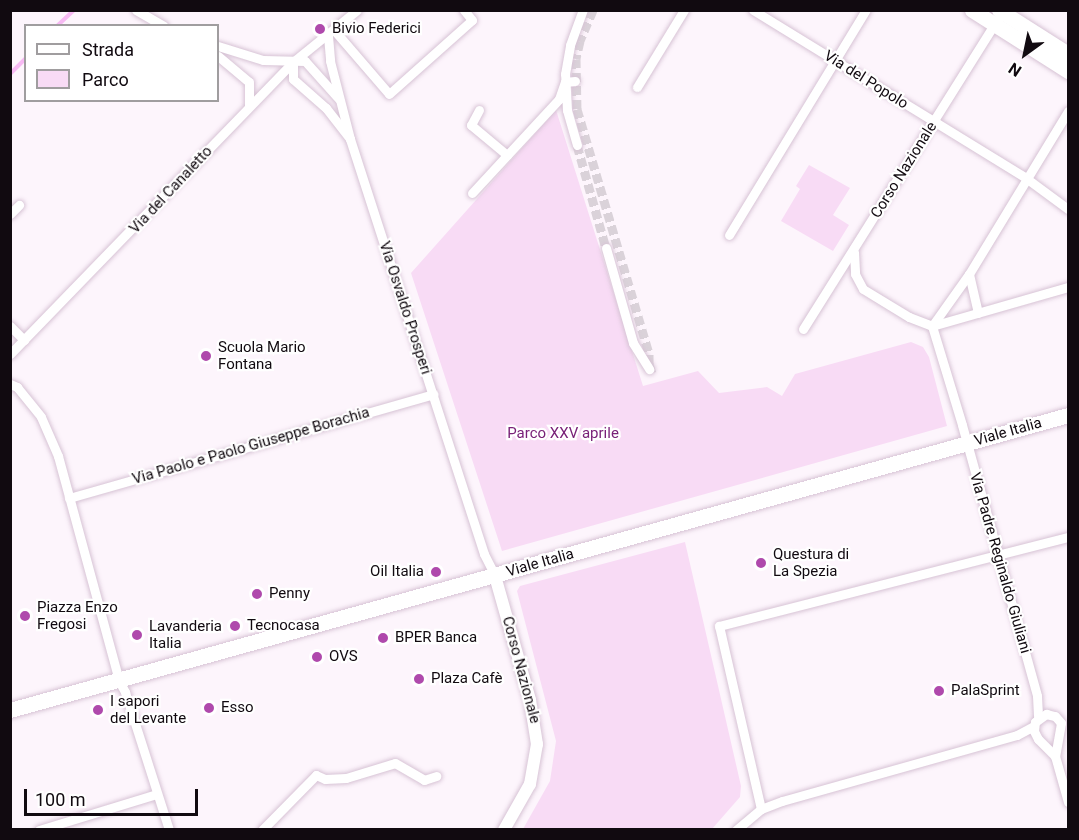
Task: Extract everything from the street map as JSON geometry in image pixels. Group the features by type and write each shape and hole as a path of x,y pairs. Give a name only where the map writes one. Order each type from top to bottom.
{"main road":[{"path":"972,10 1000,14 1068,54"},
{"path":"1000,14 1068,71"},
{"name":"Viale Italia","path":"10,710 1068,415"}],"street":[{"path":"136,10 160,24"},
{"name":"Via del Canaletto","path":"10,354 170,192 249,105 293,62 357,10"},
{"path":"331,33 389,94 472,20 464,10"},
{"path":"472,193 559,99 565,82 570,45 583,10"},
{"path":"637,87 684,10"},
{"name":"Via del Popolo","path":"753,10 1026,178 1068,209"},
{"path":"729,235 866,10"},
{"name":"Corso Nazionale","path":"803,328 935,122 1000,14"},
{"path":"331,33 330,61 342,103"},
{"path":"219,46 263,60 293,62 293,79 326,108 350,139"},
{"path":"219,57 249,82 249,105"},
{"name":"Via Osvaldo Prosperi","path":"293,62 305,61 342,103 350,139 484,554 495,576"},
{"path":"565,82 575,81"},
{"path":"565,82 567,110 577,145"},
{"path":"479,111 471,125 507,155"},
{"path":"932,326 969,274 1068,111"},
{"path":"10,214 19,205"},
{"path":"606,248 633,343 649,369"},
{"path":"854,251 855,274 863,289 919,322 932,326 1068,287"},
{"path":"969,274 978,313"},
{"path":"10,326 24,340"},
{"name":"Via Padre Reginaldo Giuliani","path":"932,326 1037,696 1036,722 1041,740"},
{"path":"10,384 17,387 41,417 58,456 119,681 125,692 170,830"},
{"name":"Via Paolo e Paolo Giuseppe Borachia","path":"69,498 433,394"},
{"path":"761,809 719,626 1068,537"},
{"name":"Corso Nazionale","path":"495,576 530,700 537,744 530,784 504,830"},
{"name":"Via Padre Reginaldo Giuliani","path":"1037,696 1059,718"},
{"path":"736,830 761,809 1017,735 1036,722 1059,718 1063,732 1055,756"},
{"path":"1017,735 1041,740 1063,732"},
{"path":"1041,740 1055,756 1068,802"},
{"path":"262,830 316,775 325,779 346,778 395,763 424,780 436,776"},
{"path":"39,830 52,828 157,794"}],"green space":[{"name":"Parco XXV aprile","path":"556,110 643,386 698,371 719,393 767,387 782,396 795,374 911,342 923,347 929,357 947,426 502,551 411,273"},
{"path":"809,165 850,188 833,215 849,225 833,251 781,221 800,189 796,186"},
{"path":"685,542 741,786 740,797 712,829 523,829 550,781 556,741 517,591 520,586"}],"waterway":[{"path":"59,24 74,10"},
{"path":"10,74 24,60"}],"tunnel":[{"path":"593,10 580,41 576,59 577,109 649,354 649,369 655,367"},
{"path":"577,145 606,248"}],"place":[{"name":"Bivio Federici","path":"320,29"},
{"name":"Scuola Mario Fontana","path":"206,356"},
{"name":"Questura di La Spezia","path":"761,563"},
{"name":"Oil Italia","path":"436,572"},
{"name":"Penny","path":"257,594"},
{"name":"Piazza Enzo Fregosi","path":"25,616"},
{"name":"Tecnocasa","path":"235,626"},
{"name":"Lavanderia Italia","path":"137,635"},
{"name":"BPER Banca","path":"383,638"},
{"name":"OVS","path":"317,657"},
{"name":"Plaza Cafè","path":"419,679"},
{"name":"PalaSprint","path":"939,691"},
{"name":"Esso","path":"209,708"},
{"name":"I sapori del Levante","path":"98,710"}]}
